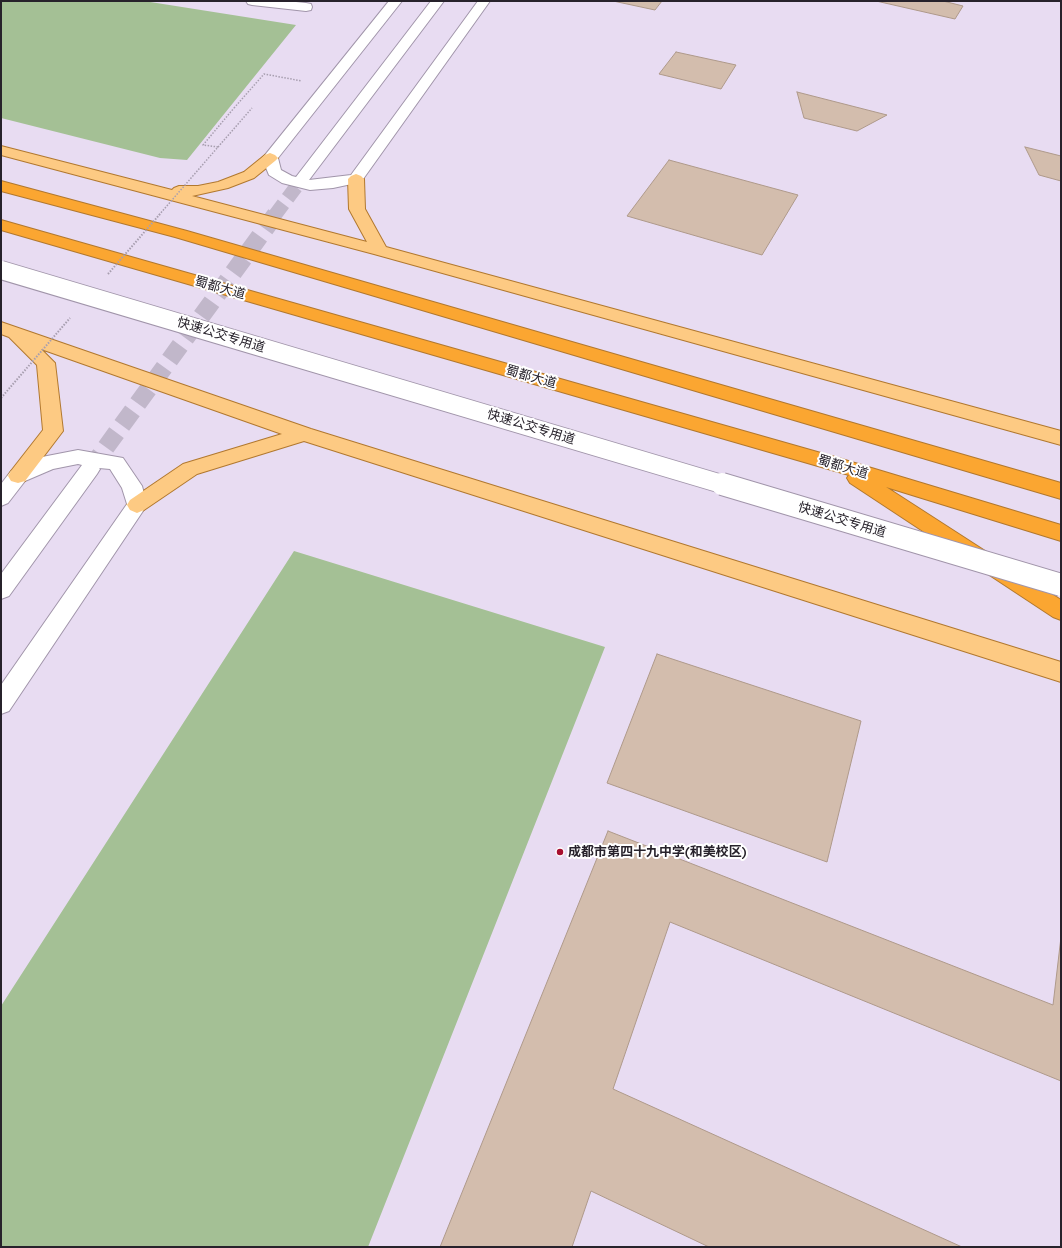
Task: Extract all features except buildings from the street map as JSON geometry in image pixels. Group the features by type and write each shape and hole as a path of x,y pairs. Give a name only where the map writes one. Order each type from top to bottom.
{"highway":[{"path":"1,186 181,234 1061,492"},
{"name":"蜀都大道","path":"1,225 836,464 1061,533"},
{"path":"836,464 1061,611"}],"main road":[{"path":"1,150 380,250 1061,438"},
{"path":"161,191 198,191 222,185 249,175 270,158"},
{"path":"356,180 356,209 380,250"},
{"path":"6,330 304,434 1061,672"},
{"path":"6,330 46,363 52,432 18,476"},
{"path":"137,505 190,469 304,434"}],"street":[{"path":"252,1 306,7"},
{"path":"396,1 270,158 274,172 287,180 310,185 333,184 356,180 484,1"},
{"path":"302,179 438,1"},
{"name":"快速公交专用道","path":"1,270 1061,586"},
{"path":"1,498 18,476 49,462 78,456 116,463 132,486 137,505 1,704"},
{"path":"1,590 90,469"}],"path":[{"path":"218,147 202,144 264,74 329,85"},
{"path":"104,278 252,108"},
{"path":"1,398 73,314"}],"green space":[{"path":"1,1 144,1 296,25 187,160 160,158 1,118"},
{"path":"294,551 605,647 368,1247 1,1247 1,1006"}],"tunnel":[{"path":"275,215 302,179"},
{"path":"90,469 276,214"}],"place":[{"name":"成都市第四十九中学(和美校区)","path":"560,852"}]}
